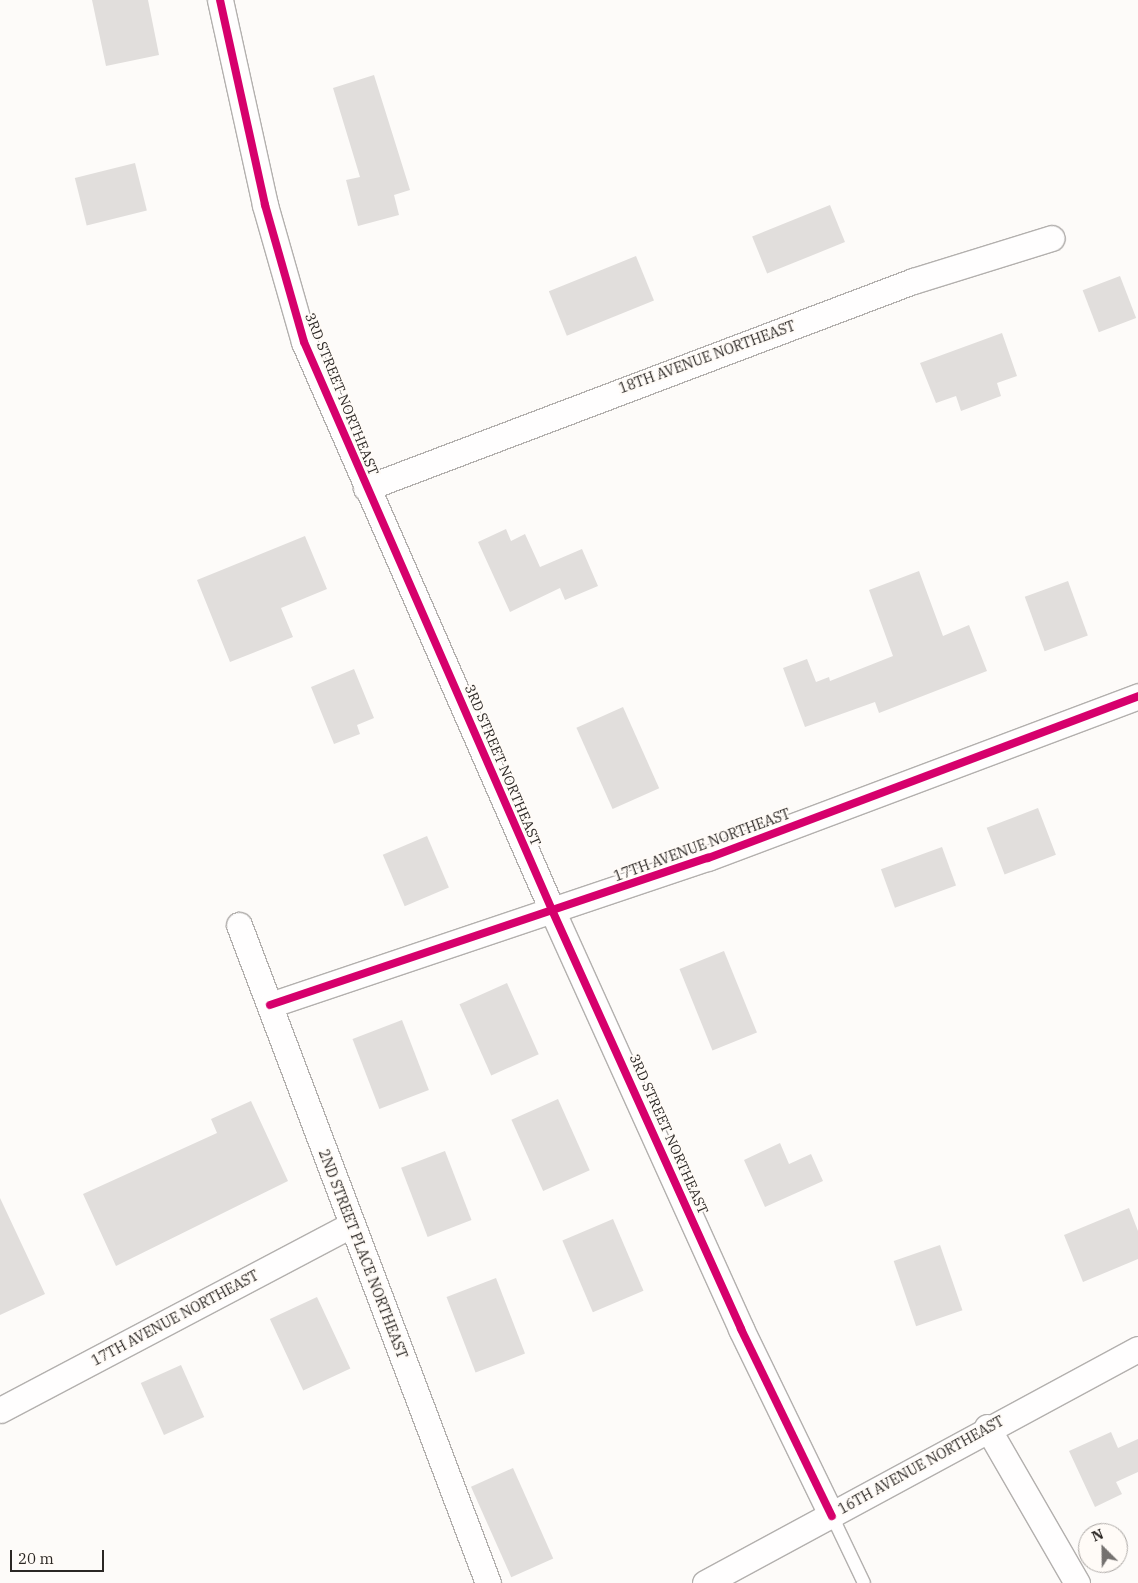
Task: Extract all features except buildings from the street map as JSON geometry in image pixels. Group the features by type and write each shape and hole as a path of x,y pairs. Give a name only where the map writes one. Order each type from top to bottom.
{"street":[{"name":"3RD STREET NORTHEAST","path":"220,0 265,205 300,331 366,488 552,910 741,1329 832,1516"},
{"name":"18TH AVENUE NORTHEAST","path":"366,488 913,281 1052,238"},
{"name":"17TH AVENUE NORTHEAST","path":"270,1005 708,858 1138,696"},
{"name":"2ND STREET PLACE NORTHEAST","path":"239,925 488,1583"},
{"name":"17TH AVENUE NORTHEAST","path":"0,1410 351,1225"},
{"name":"16TH AVENUE NORTHEAST","path":"705,1583 832,1516 987,1427 1138,1349"},
{"path":"987,1427 1077,1583"}],"lane":[{"name":"3RD STREET NORTHEAST","path":"832,1516 864,1583"}],"cycle path":[{"path":"220,0 265,205 304,342 552,910 741,1329 832,1516"},
{"path":"270,1005 708,858 1138,696"}]}
